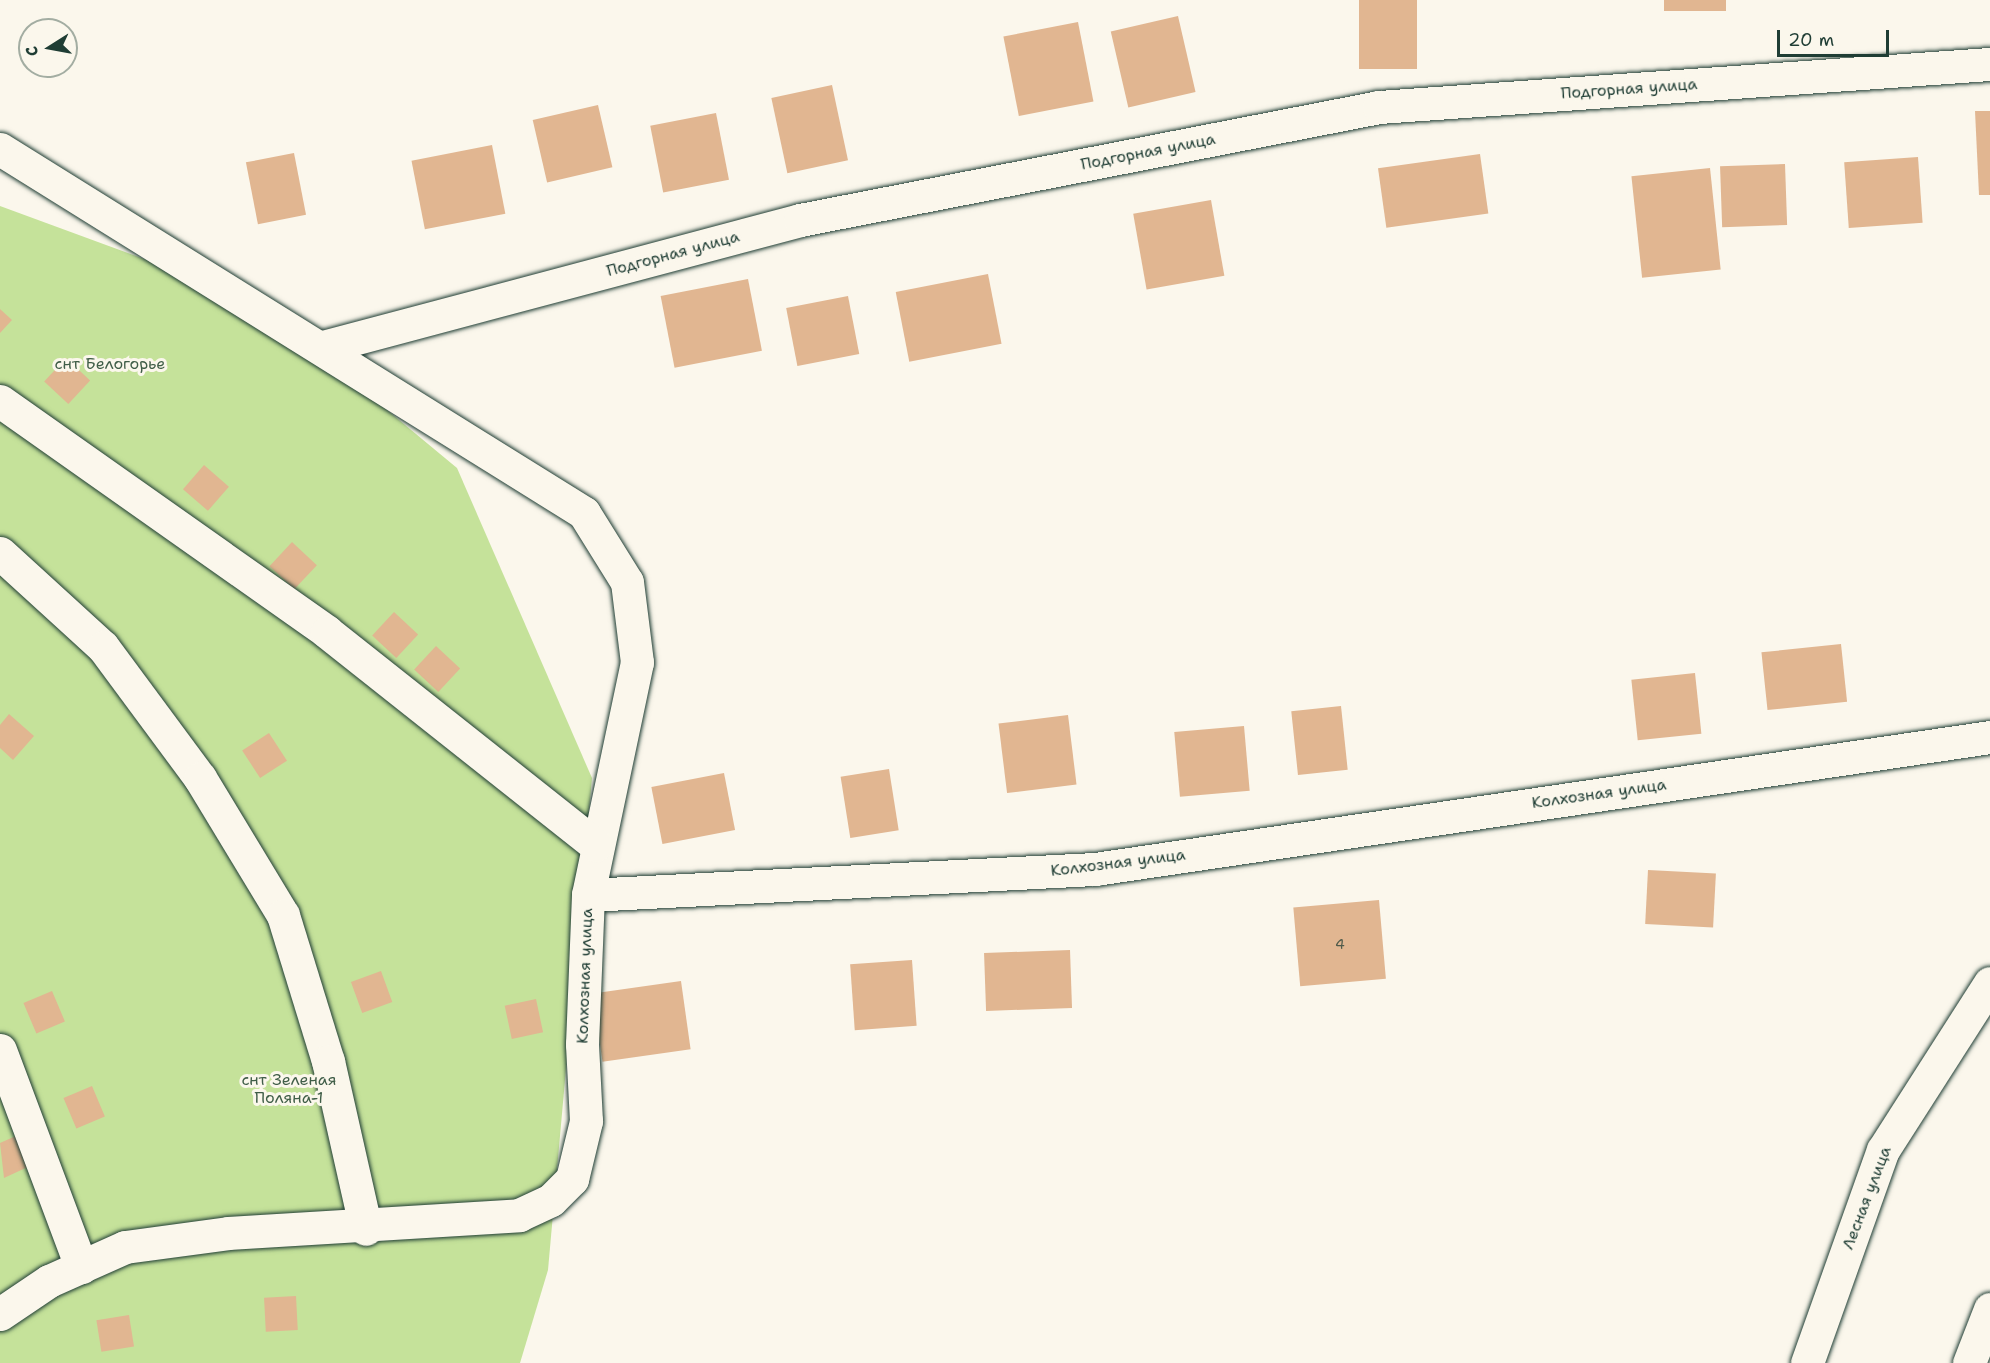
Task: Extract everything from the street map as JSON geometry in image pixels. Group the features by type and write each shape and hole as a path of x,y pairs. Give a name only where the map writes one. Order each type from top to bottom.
{"street":[{"name":"Подгорная улица","path":"323,347 800,220 1379,107 1990,64"},
{"path":"0,149 323,347 584,513 627,582 637,662 596,845 588,895"},
{"path":"0,402 327,632 596,845"},
{"path":"0,553 103,647 201,778 283,915 328,1061 366,1229"},
{"name":"Колхозная улица","path":"0,1314 81,1267 125,1247 193,1238 366,1229 519,1215 551,1200 572,1179 586,1121 582,1044 588,895 1095,869 1990,737"},
{"name":"Лесная улица","path":"1807,1363 1882,1150 1990,983"},
{"path":"0,1050 81,1267"},
{"path":"1970,1363 1990,1309"}],"green space":[{"name":"снт Зеленая Поляна-1","path":"0,206 253,299 457,468 592,778 548,1270 520,1363 0,1363"}],"building":[{"path":"1359,0 1417,0 1417,69 1359,69"},
{"path":"1664,0 1726,0 1726,11 1664,11"},
{"path":"1178,16 1196,92 1128,108 1111,32"},
{"path":"1078,22 1093,102 1019,116 1003,37"},
{"path":"832,85 848,160 787,173 771,98"},
{"path":"598,105 612,167 547,182 533,120"},
{"path":"1975,111 1990,111 1990,195 1979,195"},
{"path":"716,113 729,180 663,193 650,126"},
{"path":"492,145 505,214 425,229 412,161"},
{"path":"294,153 306,215 258,224 246,162"},
{"path":"1480,154 1488,213 1386,228 1378,168"},
{"path":"1918,157 1923,223 1849,228 1844,162"},
{"path":"1785,164 1787,225 1722,227 1720,166"},
{"path":"1710,168 1721,269 1642,278 1631,176"},
{"path":"1211,200 1224,276 1147,290 1133,214"},
{"path":"988,274 1002,344 909,362 896,292"},
{"path":"748,279 762,351 675,368 661,296"},
{"path":"848,296 859,354 797,366 786,308"},
{"path":"0,309 12,320 0,333"},
{"path":"66,358 90,381 68,404 44,381"},
{"path":"204,465 229,487 208,511 183,489"},
{"path":"292,542 317,565 294,589 269,566"},
{"path":"394,612 418,635 396,658 372,635"},
{"path":"1841,644 1847,702 1768,710 1761,652"},
{"path":"436,646 460,669 438,692 414,669"},
{"path":"1695,673 1701,734 1638,740 1631,680"},
{"path":"1341,706 1348,770 1298,775 1291,711"},
{"path":"9,714 34,736 13,760 0,748 0,725"},
{"path":"1068,715 1077,784 1007,793 999,724"},
{"path":"1244,726 1250,791 1180,797 1174,732"},
{"path":"269,733 287,761 260,778 242,750"},
{"path":"889,769 899,830 850,838 841,777"},
{"path":"724,773 735,830 662,844 651,787"},
{"path":"1648,870 1716,874 1713,927 1645,924"},
{"path":"1379,900 1386,979 1300,986 1293,907"},
{"path":"1070,950 1072,1008 986,1011 984,953"},
{"path":"912,960 917,1026 855,1030 850,964"},
{"path":"381,971 392,1002 362,1013 351,982"},
{"path":"681,981 691,1049 602,1062 593,993"},
{"path":"52,991 65,1021 36,1033 23,1003"},
{"path":"536,999 543,1032 512,1039 505,1006"},
{"path":"92,1086 105,1116 76,1128 63,1098"},
{"path":"18,1135 32,1165 4,1178 0,1143"},
{"path":"296,1296 298,1330 266,1332 264,1298"},
{"path":"129,1315 134,1347 101,1352 96,1320"}],"park label":[{"name":"снт Белогорье","path":"110,364"}]}
